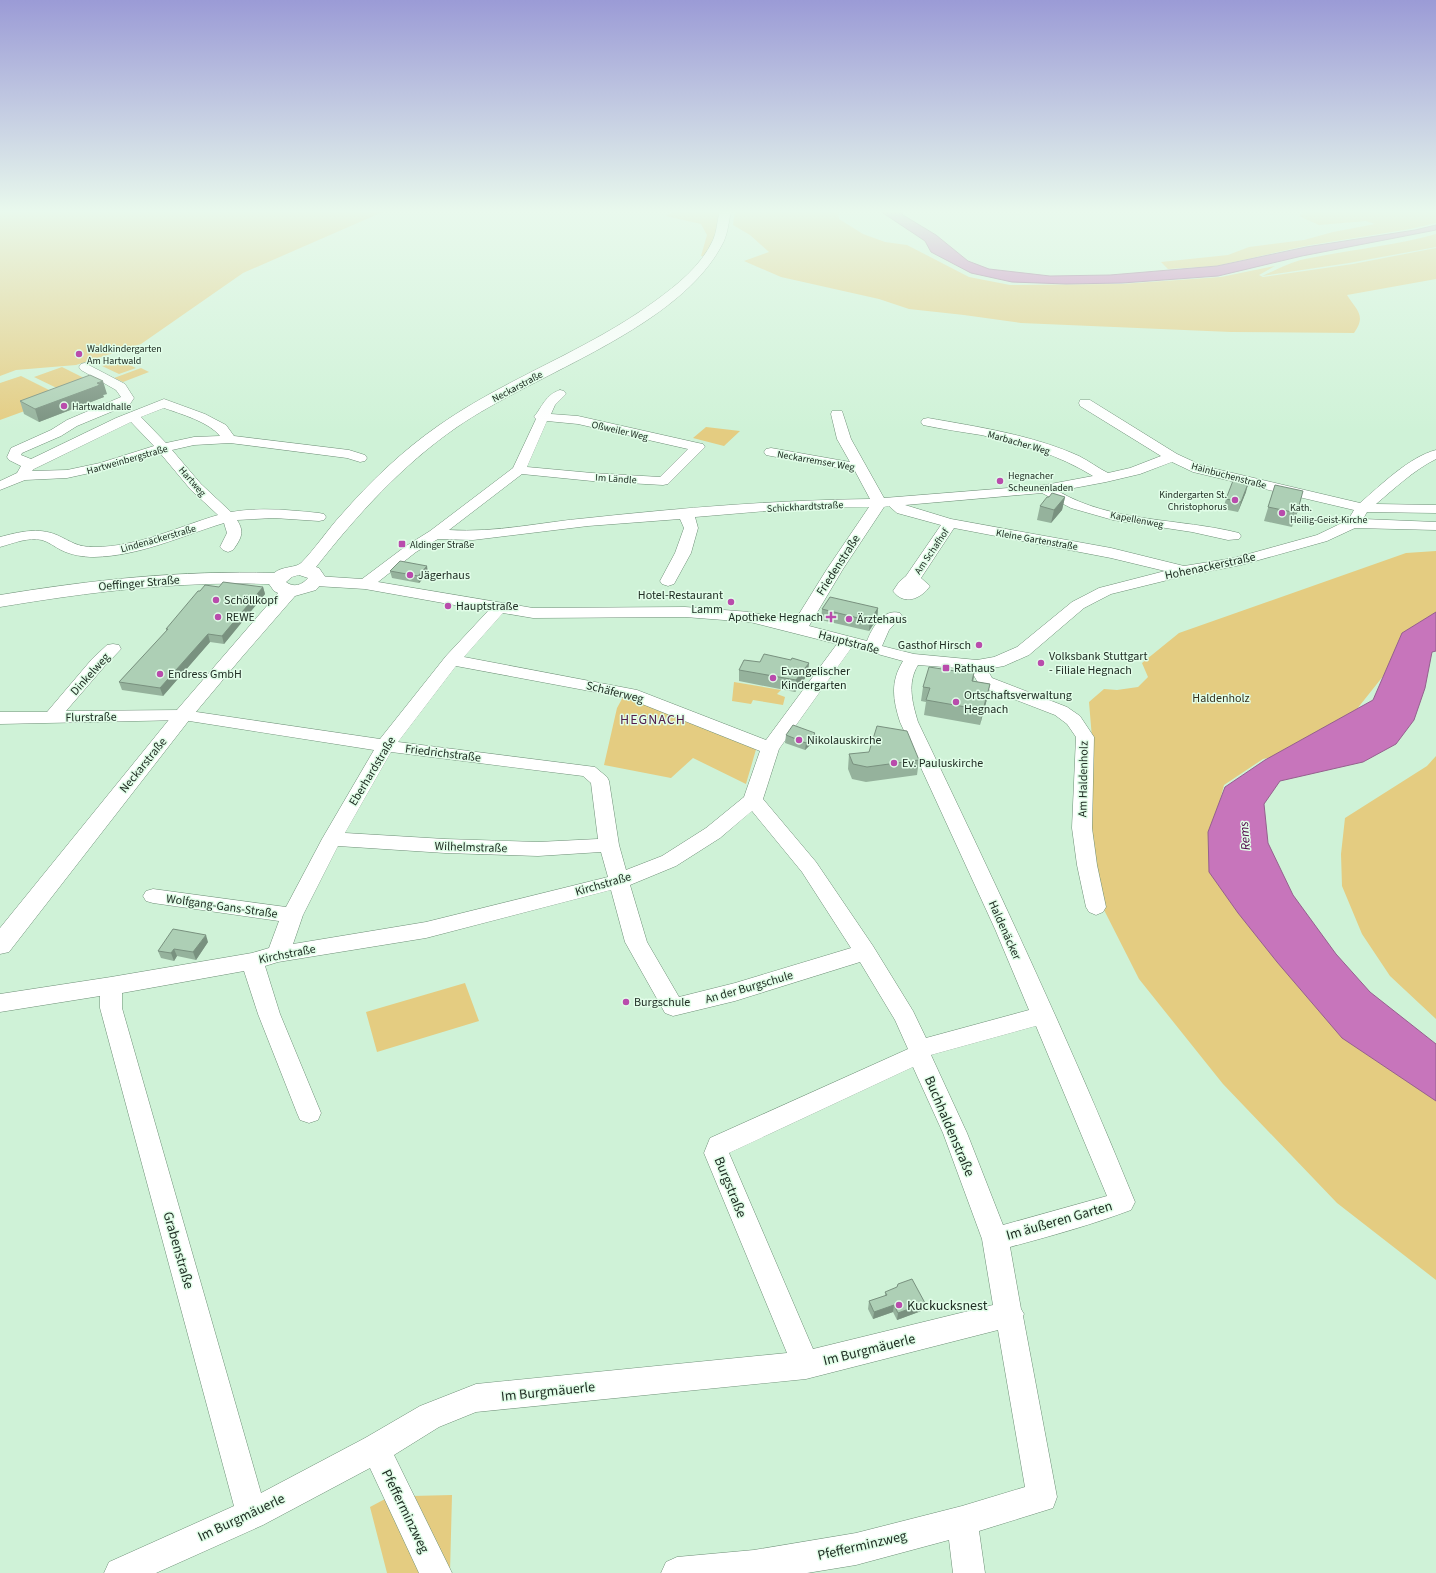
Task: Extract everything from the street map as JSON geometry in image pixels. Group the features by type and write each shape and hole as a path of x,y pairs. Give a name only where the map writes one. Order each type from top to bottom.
{"main road":[{"name":"Neckarstraße","path":"310,575 332,534 361,502 400,464 432,438 498,395 606,340 626,328 642,318 682,284"},
{"name":"Oeffinger Straße","path":"0,601 102,586 147,582 238,578 306,588 310,575"},
{"name":"Neckarstraße","path":"0,945 235,652 285,585"}],"street":[{"path":"25,471 27,464 14,457 16,451 28,444 56,433 72,423 125,401 128,398 121,387 85,367"},
{"path":"366,584 411,549 435,534 520,470 541,418 549,403 560,394"},
{"path":"25,471 121,422 164,403 200,417 221,428 230,438"},
{"name":"Hainbuchenstraße","path":"1086,403 1125,429 1172,457 1199,469 1363,508 1436,509"},
{"name":"Neckarremser Weg","path":"837,414 844,439 860,468 886,503"},
{"name":"Oßweiler Weg","path":"541,418 578,420 698,447"},
{"name":"Hartweg","path":"136,420 164,448 195,486 228,518 234,528 235,535 228,547"},
{"name":"Marbacher Weg","path":"928,422 992,433 1038,446 1072,458 1106,478"},
{"name":"Hartweinbergstraße","path":"0,486 25,471 67,474 194,441 230,438 349,454 360,458"},
{"name":"Im Ländle","path":"520,470 592,477 664,481 698,447"},
{"name":"Neckarremser Weg","path":"771,452 860,468"},
{"path":"1353,523 1363,508 1393,482 1422,461 1436,454"},
{"name":"Schickhardtstraße","path":"435,534 473,536 588,522 801,504 886,503 1045,489 1135,471 1172,457"},
{"name":"Kapellenweg","path":"1045,489 1055,496 1069,502 1118,516 1156,524 1234,536"},
{"name":"Kleine Gartenstraße","path":"886,503 902,510 950,523 1111,552 1184,571"},
{"name":"Friedenstraße","path":"799,628 835,569 886,503"},
{"name":"Lindenäckerstraße","path":"0,542 23,536 34,535 47,537 70,549 98,552 134,547 228,518 263,512 319,517"},
{"path":"668,581 683,553 691,528 686,514"},
{"name":"Am Schafhof","path":"912,579 950,523"},
{"path":"1353,523 1436,526"},
{"name":"Hohenackerstraße","path":"977,665 998,662 1023,650 1078,606 1105,591 1184,571 1236,562 1315,540 1353,523"},
{"name":"Hauptstraße","path":"310,575 533,613 677,612 750,617 799,628 913,659 977,665"},
{"name":"Eberhardstraße","path":"278,954 292,915 332,839 385,746 452,660 499,608"},
{"path":"873,649 876,637 884,624 894,616"},
{"path":"753,800 770,748 847,642"},
{"name":"Dinkelweg","path":"52,717 98,663 113,649"},
{"name":"Haldenäcker","path":"913,659 905,670 902,678 901,699 909,722 1006,929 1042,1015 1104,1154 1122,1202"},
{"name":"Schäferweg","path":"452,660 631,694 770,748"},
{"name":"Am Haldenholz","path":"977,665 980,674 986,682 1061,711 1074,720 1085,737 1082,828 1086,865 1096,907"},
{"name":"Flurstraße","path":"1,720 52,717 183,715"},
{"name":"Friedrichstraße","path":"183,715 385,746 588,771 600,781 609,845 620,881"},
{"name":"Kirchstraße","path":"0,1003 111,986 252,961 278,954 426,930 620,881 669,861 713,833 753,800"},
{"name":"Buchhaldenstraße","path":"753,800 809,867 865,952 905,1017 955,1133 995,1239 1010,1314 1042,1497"},
{"name":"Wilhelmstraße","path":"332,839 445,846 538,849 609,845"},
{"name":"An der Burgschule","path":"620,881 636,942 673,1007 735,992 865,952"},
{"name":"Wolfgang-Gans-Straße","path":"153,896 292,915"},
{"name":"Kirchstraße","path":"252,961 269,1014 309,1113"},
{"name":"Grabenstraße","path":"111,986 111,1008 252,1514"},
{"name":"Kirchstraße","path":"0,990 31,999"},
{"name":"Burgstraße","path":"806,1365 716,1153 719,1146 919,1051 1042,1015"},
{"name":"Im äußeren Garten","path":"995,1239 1076,1217 1122,1202"},
{"name":"Im Burgmäuerle","path":"120,1573 252,1514 376,1449 430,1416 476,1398 806,1365 1010,1314"},
{"name":"Pfefferminzweg","path":"376,1449 436,1573"},
{"name":"Pfefferminzweg","path":"677,1573 754,1570 856,1549 962,1521 1042,1497"},
{"path":"962,1521 969,1573"}],"green space":[{"path":"0,284 227,284 141,344 76,365 16,370 0,376"},
{"path":"814,284 1406,284 1347,295 1357,309 1360,317 1360,322 1354,333 1231,332 1021,323 909,309 879,299"},
{"path":"119,360 136,368 119,374 102,366"},
{"path":"62,367 92,382 65,392 34,377"},
{"path":"141,368 149,372 123,382 114,378"},
{"path":"21,376 63,397 0,420 0,383"},
{"path":"706,427 740,431 724,446 693,438"},
{"name":"Haldenholz","path":"1436,551 1436,616 1388,670 1349,719 1302,750 1263,759 1224,785 1214,823 1436,1098 1436,1280 1337,1203 1223,1084 1139,979 1101,904 1086,828 1092,738 1089,702 1104,689 1117,690 1138,687 1148,677 1142,663 1179,633 1406,553"},
{"path":"734,682 781,690 777,694 785,697 783,705 753,700 751,704 732,701"},
{"path":"633,696 757,746 746,784 693,758 671,778 604,765 617,708 623,697"},
{"path":"1436,756 1436,1019 1390,976 1362,934 1342,886 1341,854 1345,818 1427,766"},
{"path":"465,983 479,1021 377,1052 366,1012"},
{"path":"452,1495 450,1573 412,1496"},
{"path":"385,1499 422,1573 387,1573 370,1507"}],"water":[{"name":"Rems","path":"1436,612 1436,651 1432,652 1425,688 1414,720 1396,744 1363,762 1280,781 1264,804 1268,843 1293,895 1336,954 1370,992 1436,1044 1436,1101 1342,1038 1277,962 1238,913 1209,872 1208,832 1225,787 1265,760 1373,700 1402,633"}],"building":[{"path":"90,375 103,381 97,383 100,385 35,409 20,401"},
{"path":"1234,478 1249,481 1241,502 1226,499"},
{"path":"1275,485 1303,491 1297,513 1268,507"},
{"path":"1052,493 1065,497 1054,510 1040,506 1047,497 1049,497"},
{"path":"400,561 427,566 418,576 390,571"},
{"path":"223,582 263,587 222,636 208,634 160,688 119,682 168,629 166,629 198,591 200,591 205,585 219,587"},
{"path":"830,597 878,608 870,621 822,609"},
{"path":"764,654 791,660 792,658 809,663 796,680 739,670 744,660 760,662"},
{"path":"957,664 975,668 972,681 990,684 983,710 926,700 930,688 923,687 929,667 955,671"},
{"path":"793,725 815,733 806,743 786,735"},
{"path":"877,726 907,731 919,760 867,767 853,764 849,754 869,752"},
{"path":"173,929 206,935 193,952 174,949 171,953 158,951"},
{"name":"Kuckucksnest","path":"912,1279 925,1303 898,1313 894,1305 874,1312 869,1301 887,1295 885,1292 897,1287 898,1284"}],"place":[{"name":"Waldkindergarten Am Hartwald","path":"79,354"},
{"name":"Hartwaldhalle","path":"64,406"},
{"name":"Hegnacher Scheunenladen","path":"1000,481"},
{"name":"Kindergarten St. Christophorus","path":"1235,500"},
{"name":"Kath. Heilig-Geist-Kirche","path":"1282,513"},
{"name":"Aldinger Straße","path":"402,544"},
{"name":"Jägerhaus","path":"410,575"},
{"name":"Schöllkopf","path":"216,600"},
{"name":"Hotel-Restaurant Lamm","path":"731,602"},
{"name":"Hauptstraße","path":"448,606"},
{"name":"REWE","path":"218,617"},
{"name":"Apotheke Hegnach","path":"831,617"},
{"name":"Ärztehaus","path":"849,619"},
{"name":"Gasthof Hirsch","path":"979,645"},
{"name":"Volksbank Stuttgart - Filiale Hegnach","path":"1041,663"},
{"name":"Rathaus","path":"946,668"},
{"name":"Endress GmbH","path":"160,674"},
{"name":"Evangelischer Kindergarten","path":"773,678"},
{"name":"Ortschaftsverwaltung Hegnach","path":"956,702"},
{"name":"Nikolauskirche","path":"799,740"},
{"name":"Ev. Pauluskirche","path":"894,763"},
{"name":"Burgschule","path":"626,1002"},
{"name":"Kuckucksnest","path":"899,1305"}],"district":[{"name":"HEGNACH","path":"653,719"}]}
